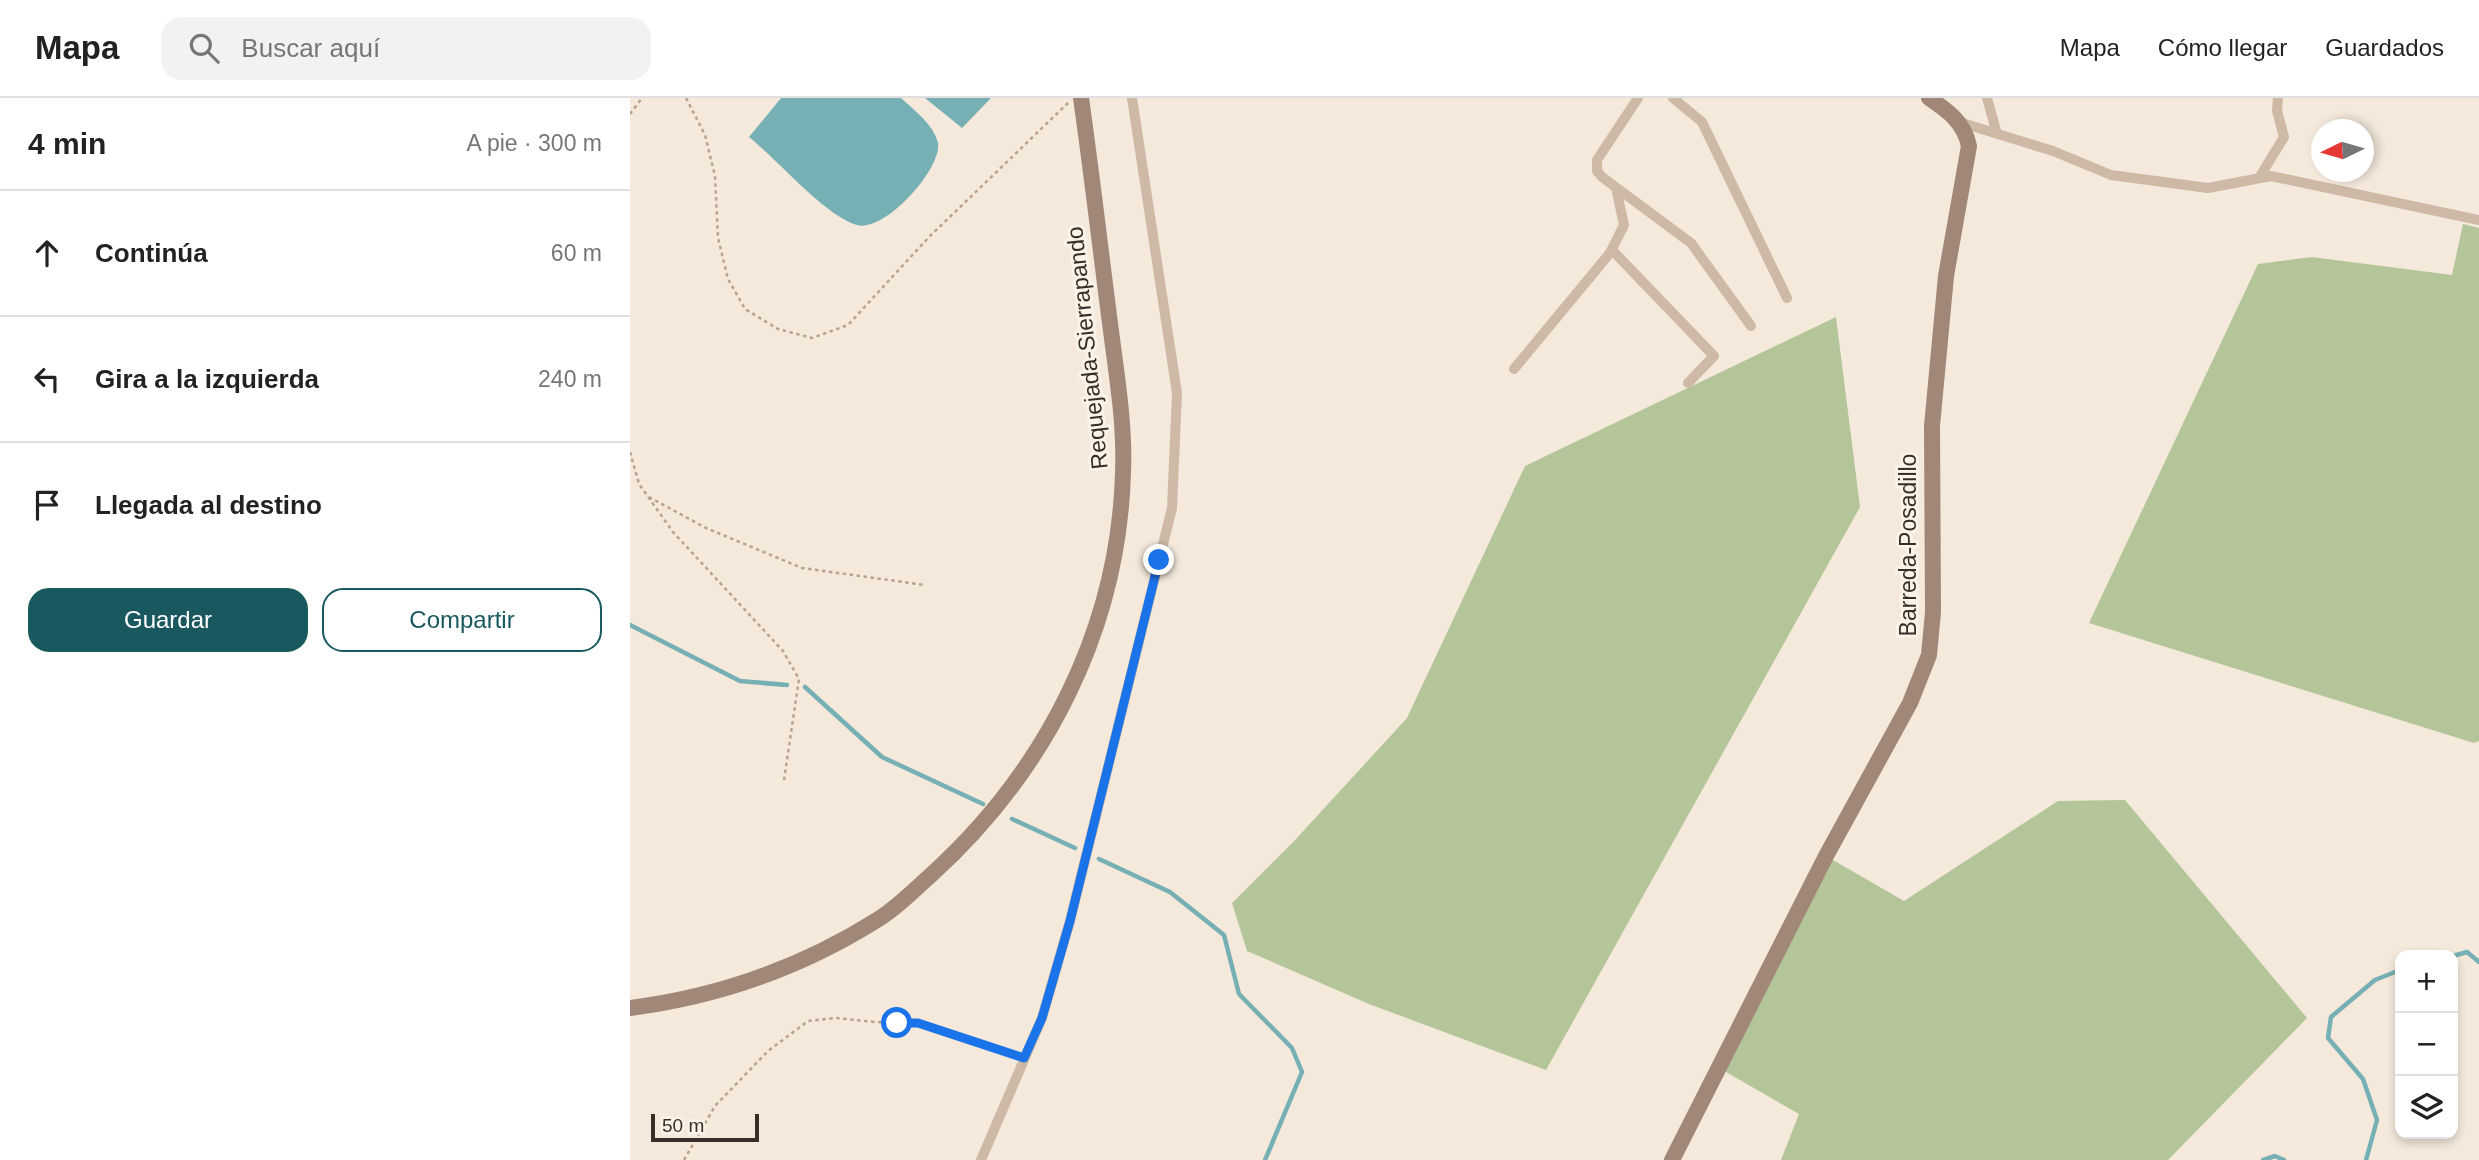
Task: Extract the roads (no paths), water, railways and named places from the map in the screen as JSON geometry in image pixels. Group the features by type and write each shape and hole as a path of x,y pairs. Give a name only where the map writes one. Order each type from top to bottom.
{"street":[{"name":"Requejada-Sierrapando","path":"630,1008 676,1002 730,988 788,966 880,919 963,846 1003,800 1029,765 1064,706 1105,595 1117,542 1124,471 1119,402 1081,98"},
{"path":"981,1160 1042,1018 1070,921 1172,508 1177,393 1132,98"},
{"path":"1638,98 1597,160 1597,171 1691,243 1751,326"},
{"path":"1672,98 1702,122 1787,298"},
{"path":"1929,98 1959,122 2053,151 2111,176 2208,188 2271,176 2479,220"},
{"path":"1987,98 1997,134"},
{"path":"2259,177 2284,137 2277,111 2278,98"},
{"name":"Barreda-Posadillo","path":"1672,1160 1826,856 1910,703 1929,656 1933,612 1932,426 1946,276 1969,146 1966,133 1959,122"},
{"path":"1514,369 1612,250 1624,225 1616,188"},
{"path":"1612,250 1714,356 1688,383"}],"water":[{"path":"781,98 901,98 923,118 936,136 937,154 921,182 896,209 868,225 857,225 844,220 816,199 749,137"},
{"path":"925,98 991,98 962,128"}],"waterway":[{"path":"630,625 740,681 787,685"},
{"path":"805,687 882,757 983,804"},
{"path":"1012,819 1075,848"},
{"path":"1099,859 1170,892 1224,935 1239,994 1292,1048 1302,1072 1265,1160"},
{"path":"2458,955 2467,952 2479,962"},
{"path":"2366,1160 2377,1120 2363,1079 2328,1038 2331,1017 2375,980 2395,972"},
{"path":"2263,1160 2275,1156 2284,1160"}]}
